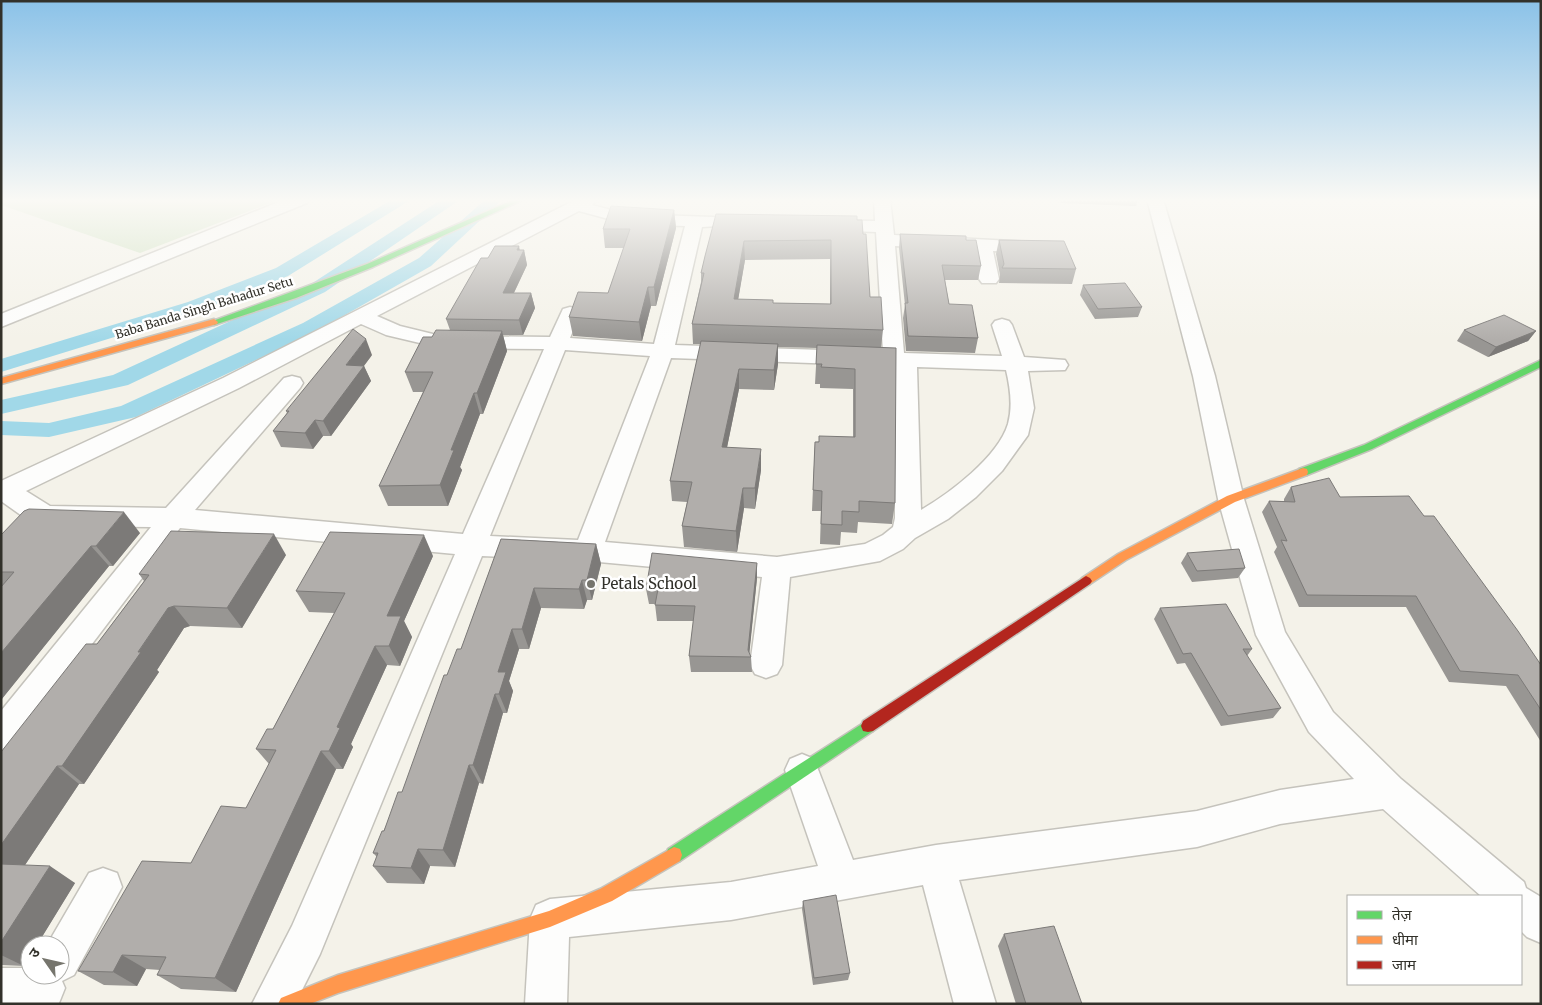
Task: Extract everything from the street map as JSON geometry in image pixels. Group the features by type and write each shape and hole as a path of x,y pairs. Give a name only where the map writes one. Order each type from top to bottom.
{"main road":[{"name":"Baba Banda Singh Bahadur Setu","path":"1,381 83,360 253,310 418,246"},
{"path":"287,1004 338,984 550,919 614,890 663,862 1122,558 1231,499 1368,447 1541,362"}],"street":[{"path":"1,321 186,246"},
{"path":"4,491 230,383 497,246"},
{"path":"588,551 663,351 689,246"},
{"path":"885,246 900,359 908,518 905,531"},
{"path":"989,279 983,246 1048,247"},
{"path":"1168,246 1204,376 1231,499 1271,635 1321,722 1389,791 1509,895"},
{"path":"273,1004 306,940 570,313"},
{"path":"359,316 393,330 441,342 556,343 663,351 1057,365"},
{"path":"4,491 34,511 49,516 173,518 472,545 588,551 777,568 870,554 893,542 905,531 947,509 964,495 1016,435 1021,423 1022,407 1016,363 1002,324"},
{"path":"1,737 173,518 292,383"},
{"path":"17,529 49,516"},
{"path":"766,665 777,568"},
{"path":"802,770 842,881"},
{"path":"546,1004 550,919 731,901 936,864 1196,829 1280,807 1389,791"},
{"path":"936,864 975,1004"},
{"path":"70,944 103,888"},
{"path":"1522,907 1541,923"},
{"path":"1,989 28,985"}],"green space":[{"path":"119,246 159,246 140,253"}],"building":[{"path":"495,246 519,246 517,250 524,250 503,293 531,293 519,320 446,319 481,258 488,258"},
{"path":"624,246 665,246 654,287 648,287 639,322 569,317 578,292 608,293"},
{"path":"708,246 743,246 734,299 773,300 773,303 831,304 831,246 867,246 870,297 881,297 883,330 692,324 704,273 701,273"},
{"path":"901,246 977,246 981,266 942,265 949,304 972,305 978,338 908,336 905,303 908,303"},
{"path":"1000,246 1066,246 1076,269 1002,268 1004,264"},
{"path":"1125,283 1142,307 1098,309 1083,285"},
{"path":"1504,315 1536,331 1496,347 1464,330"},
{"path":"353,329 366,339 346,365 364,366 323,421 315,420 305,433 273,431 289,411 286,411"},
{"path":"436,330 502,331 451,450 454,450 440,485 379,486 433,372 405,372 423,337 432,337"},
{"path":"701,341 778,344 774,370 739,369 722,447 761,449 755,488 743,488 736,531 682,526 692,482 670,481"},
{"path":"817,345 896,348 895,503 859,501 859,512 842,511 842,525 821,524 822,491 813,490 815,442 819,442 819,436 855,437 855,369 821,367 822,364 816,364"},
{"path":"1329,478 1340,497 1409,496 1424,516 1434,516 1541,665 1541,710 1518,675 1460,671 1416,596 1307,595 1281,540 1287,541 1269,501 1295,502 1291,487"},
{"path":"29,509 124,512 96,546 91,546 1,653 1,587 14,572 1,572 1,535 24,511"},
{"path":"171,531 274,534 227,608 174,606 168,608 138,652 141,652 62,766 57,766 1,845 1,752 86,644 97,644 149,575 139,574"},
{"path":"330,532 424,535 387,616 401,616 389,646 375,646 337,727 340,728 329,751 321,751 215,978 157,975 166,957 122,955 113,972 78,971 142,861 191,863 221,806 246,808 276,750 256,749 267,729 273,729 345,593 296,591"},
{"path":"501,539 596,544 587,580 582,580 579,589 534,588 522,629 512,629 498,672 506,672 499,694 495,694 473,765 469,765 443,850 418,849 411,868 373,866 378,853 373,853 382,831 384,831 398,792 402,792 444,675 447,675 457,649 461,649"},
{"path":"1239,549 1245,568 1197,571 1187,553"},
{"path":"652,553 757,563 748,650 751,657 689,656 695,606 655,605 658,589 646,589"},
{"path":"1226,604 1252,649 1243,649 1281,708 1228,716 1191,653 1183,654 1160,608"},
{"path":"1,864 50,866 1,942"},
{"path":"836,895 850,973 814,978 803,901"},
{"path":"1054,926 1082,1004 1026,1004 1004,934"}],"waterway":[{"path":"1,366 195,306 282,272 326,246"},
{"path":"1,407 120,380 318,288 382,246"},
{"path":"1,428 49,430 128,412 310,327 425,262 443,246"}],"traffic: fast":[{"path":"214,322 293,296 417,246"},
{"path":"1303,472 1368,447 1541,363"},
{"path":"674,855 868,726"}],"traffic: slow":[{"path":"1,381 214,322"},
{"path":"1086,581 1122,557 1231,499 1303,472"},
{"path":"287,1004 338,984 550,919 606,895 674,855"}],"traffic: jam":[{"path":"868,726 1086,581"}],"place":[{"name":"Petals School","path":"591,584"}]}
